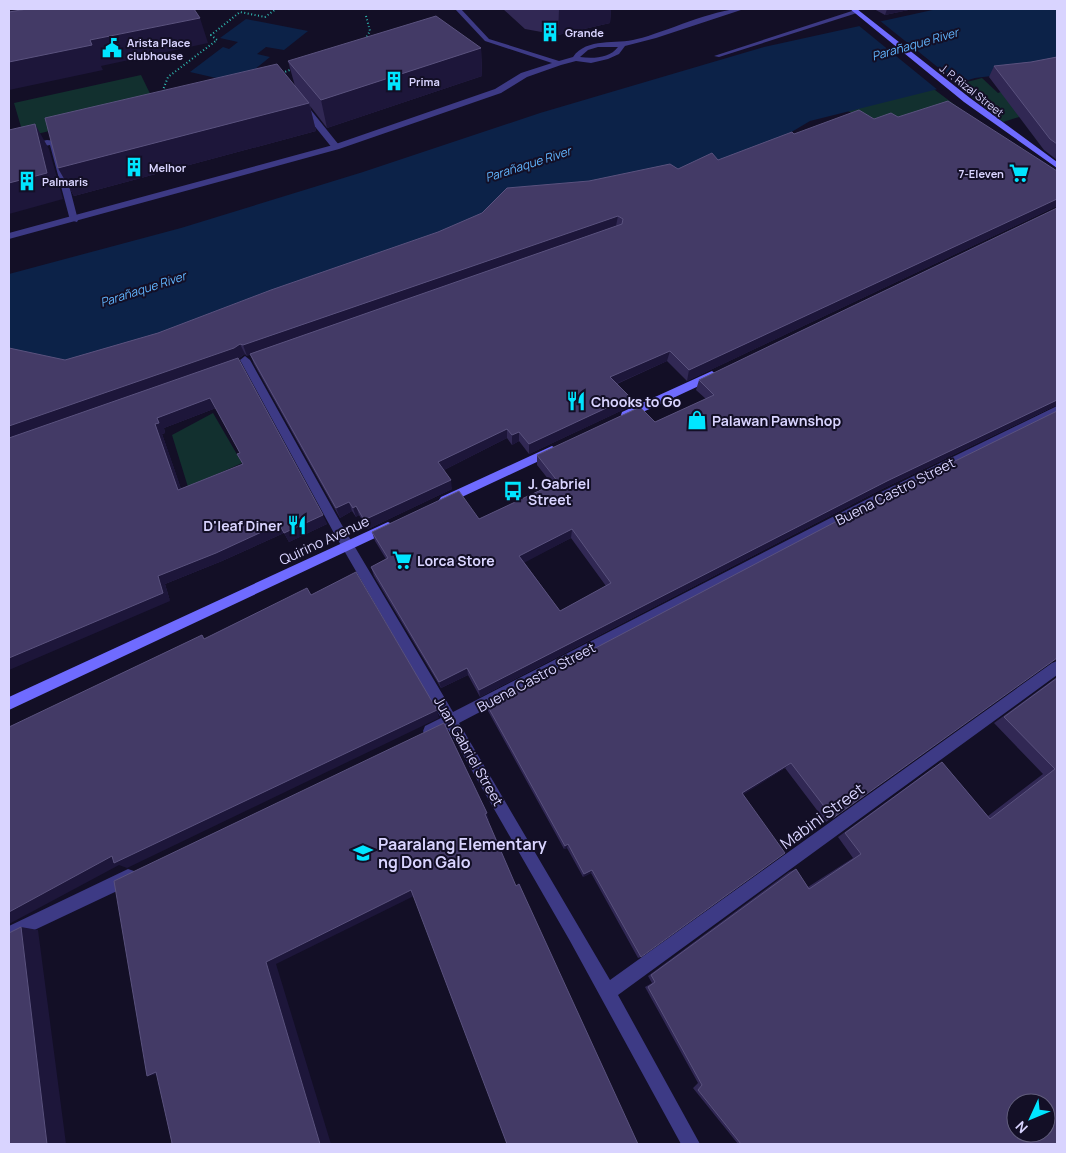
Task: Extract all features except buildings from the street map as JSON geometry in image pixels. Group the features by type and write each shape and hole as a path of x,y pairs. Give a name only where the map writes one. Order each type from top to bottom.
{"main road":[{"name":"J. P. Rizal Street","path":"854,10 967,100 1057,166"},
{"path":"619,419 719,372"},
{"path":"438,504 565,444"},
{"name":"Quirino Avenue","path":"9,704 402,520"}],"street":[{"path":"458,9 487,40 560,63"},
{"path":"576,59 578,53 593,46 623,44 741,9"},
{"path":"717,56 854,10"},
{"path":"9,236 74,220 336,147 489,94 524,75 560,63 576,59 591,61 606,58 617,53 623,44"},
{"path":"285,84 336,147"},
{"path":"9,151 47,142 55,146 74,220"},
{"name":"Juan Gabriel Street","path":"245,360 348,545 608,992 691,1144"},
{"name":"Buena Castro Street","path":"416,738 885,495 1057,410"},
{"name":"Mabini Street","path":"608,992 1057,667"},
{"path":"9,934 142,870"}],"path":[{"path":"168,96 163,90 168,77 217,40 211,35 240,12 265,17 276,9"},
{"path":"362,43 369,36 370,26 366,16"},
{"path":"285,84 269,78 300,66"}],"green space":[{"path":"141,75 156,106 24,137 14,103"},
{"path":"982,78 998,93 1013,87 1048,108 1003,122 956,85"},
{"path":"931,87 971,117 889,138 836,103"},
{"path":"213,413 242,463 188,487 172,435"}],"water":[{"name":"Parañaque River","path":"937,9 1057,9 1057,68 975,78 810,121 773,143 9,389 9,274 181,228 363,172 540,113 764,47"},
{"path":"246,19 308,31 284,50 266,47 257,54 270,57 238,83 190,72 223,47 229,49 238,42 220,38"}],"pier":[{"path":"879,20 960,85 939,91 858,25"}],"place":[{"name":"Grande","path":"550,32"},
{"name":"Arista Place clubhouse","path":"112,48"},
{"name":"Prima","path":"394,81"},
{"name":"Melhor","path":"134,167"},
{"name":"7-Eleven","path":"1019,173"},
{"name":"Palmaris","path":"27,181"},
{"name":"Chooks to Go","path":"576,401"},
{"name":"Palawan Pawnshop","path":"697,420"},
{"name":"J. Gabriel Street","path":"513,491"},
{"name":"D'leaf Diner","path":"297,525"},
{"name":"Lorca Store","path":"402,560"},
{"name":"Paaralang Elementary ng Don Galo","path":"363,853"}]}
